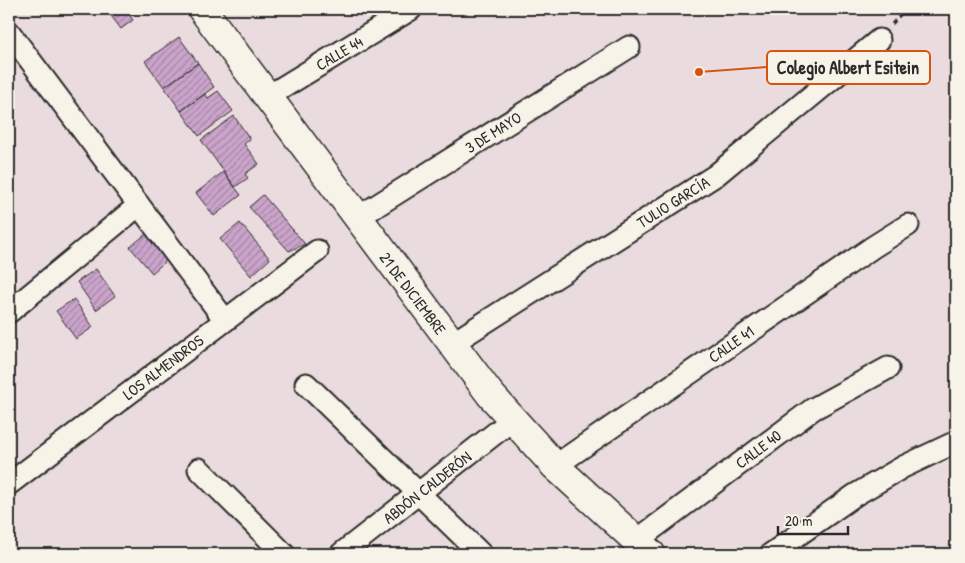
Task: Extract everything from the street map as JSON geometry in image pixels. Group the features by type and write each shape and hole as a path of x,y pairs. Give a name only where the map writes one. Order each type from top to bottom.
{"street":[{"name":"21 DE DICIEMBRE","path":"202,9 451,344 512,420 555,466 643,548"},
{"name":"CALLE 44","path":"268,97 411,9"},
{"path":"9,32 225,320"},
{"name":"TULIO GARCÍA","path":"451,344 716,175 879,40"},
{"name":"3 DE MAYO","path":"357,218 629,46"},
{"path":"9,312 139,205"},
{"name":"CALLE 41","path":"555,466 873,246 908,225"},
{"name":"LOS ALMENDROS","path":"9,484 317,250"},
{"name":"CALLE 40","path":"643,548 813,409 888,368"},
{"path":"306,384 480,554"},
{"name":"ABDÓN CALDERÓN","path":"341,554 512,420"},
{"path":"771,554 855,495 903,467 956,442"},
{"path":"199,469 284,554"}],"building":[{"path":"106,9 141,9 130,16 133,20 121,29"},
{"path":"179,37 198,63 164,87 145,61"},
{"path":"198,63 214,87 181,111 164,87"},
{"path":"218,91 233,111 199,136 181,111 205,94 208,98"},
{"path":"234,116 250,139 244,144 259,164 245,174 248,178 235,187 201,140"},
{"path":"223,172 241,195 214,216 196,193"},
{"path":"263,195 305,244 289,251 249,207"},
{"path":"240,223 270,259 251,276 220,239"},
{"path":"146,234 168,259 152,273 130,247"},
{"path":"96,269 115,296 96,310 77,282"},
{"path":"74,299 93,327 76,339 56,311"}],"place":[{"name":"Colegio Albert Esitein","path":"699,72"}]}
